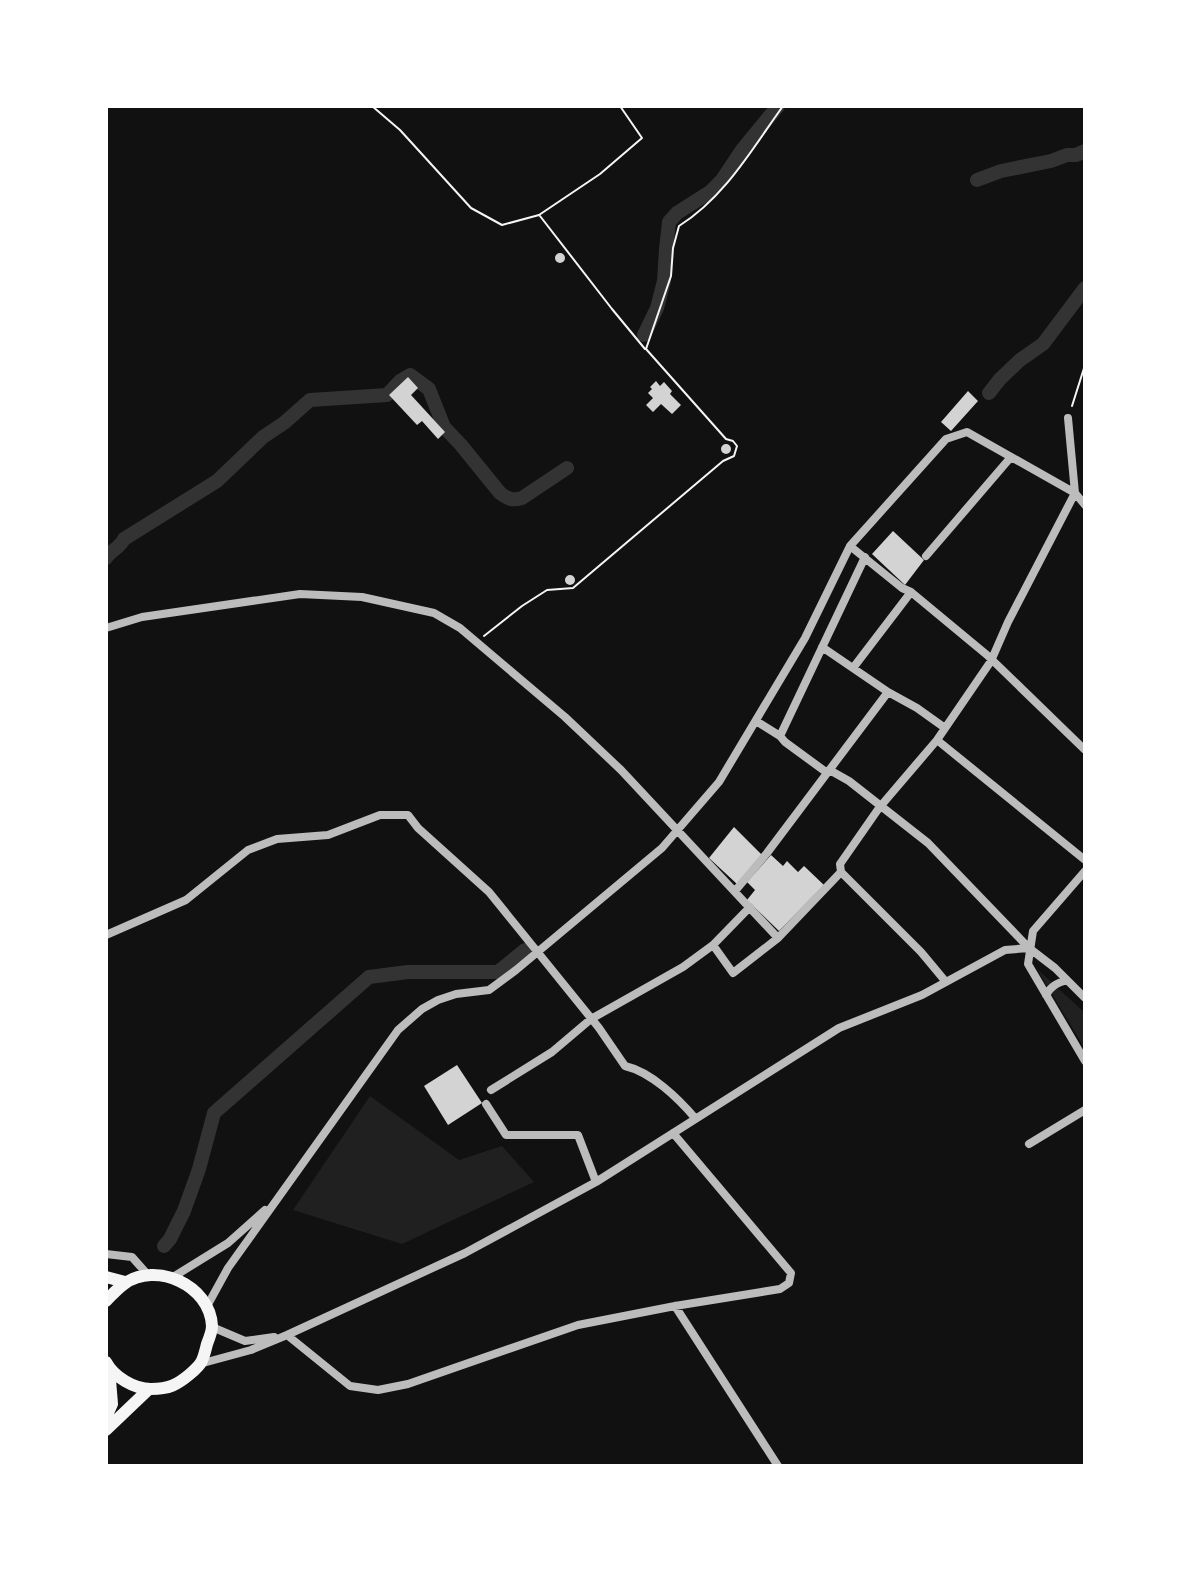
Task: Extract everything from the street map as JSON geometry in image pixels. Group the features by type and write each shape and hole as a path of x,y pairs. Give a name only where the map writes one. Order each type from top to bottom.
{"main road":[{"path":"106,1301 125,1282 148,1275 173,1277 194,1290 206,1308 212,1327 203,1363 176,1385 149,1389 127,1383 108,1365"},
{"path":"106,1277 125,1282"},
{"path":"106,1417 112,1404 108,1365"},
{"path":"106,1430 149,1389"}],"street":[{"path":"946,982 921,952 841,872 840,864 882,805 937,740 991,661 1075,493 1068,418"},
{"path":"206,1308 228,1268 398,1030 438,1000 456,994 489,990 538,953 679,831 719,782 756,721 805,638 850,546 946,439 967,432 1075,493 1085,505"},
{"path":"926,556 1011,457"},
{"path":"850,546 987,655 1085,750"},
{"path":"780,736 865,557"},
{"path":"853,668 911,592"},
{"path":"106,628 142,617 300,594 362,597 434,613 477,641 576,727 621,770 778,938"},
{"path":"822,647 945,728"},
{"path":"735,891 888,692"},
{"path":"756,721 826,772 833,772 849,781 928,843 1029,948 1043,957 1085,998"},
{"path":"937,740 1085,860"},
{"path":"106,935 186,900 248,850 277,839 328,835 380,815 408,815 418,828 489,892 625,1066 635,1068 678,1098 695,1118"},
{"path":"1085,871 1033,931 1028,964 1085,1061"},
{"path":"713,945 733,973 778,938 841,872"},
{"path":"491,1090 552,1052 591,1019 683,967 713,945 750,907"},
{"path":"203,1363 251,1350 287,1335 465,1253 596,1182 839,1028 922,995 1005,950 1029,948"},
{"path":"1046,995 1056,983 1067,980"},
{"path":"486,1104 506,1135 578,1135 596,1182"},
{"path":"1029,1144 1085,1110"},
{"path":"212,1327 245,1341 287,1335 350,1386 378,1390 408,1384 578,1325 780,1289 789,1283 791,1273 673,1133"},
{"path":"173,1277 228,1243 277,1199"},
{"path":"106,1254 132,1257 148,1275"},
{"path":"675,1306 778,1466"}],"path":[{"path":"372,106 400,130 471,208 502,225 539,215 600,174 642,138 620,106"},
{"path":"646,349 671,276 673,248 679,226 724,189 783,106"},
{"path":"477,641 547,590 573,588 723,461 734,456 737,446 726,439 646,349 539,215"},
{"path":"1068,418 1085,365"}],"shaded area":[{"path":"1037,969 1085,1013 1085,1049"},
{"path":"370,1096 459,1160 502,1146 534,1182 402,1244 293,1210"}],"building":[{"path":"560,253 565,258 560,263 555,258"},
{"path":"408,377 418,388 411,395 445,432 438,439 422,421 417,425 389,395"},
{"path":"656,381 660,386 664,382 681,405 672,414 661,404 653,412 646,405 653,398 648,393"},
{"path":"968,391 978,401 951,431 941,422"},
{"path":"726,444 731,449 726,454 721,449"},
{"path":"893,531 924,560 905,585 872,554"},
{"path":"570,575 575,580 570,585 565,580"},
{"path":"734,827 762,855 737,884 709,858"},
{"path":"771,855 783,866 787,861 798,872 804,866 824,885 779,931 747,900 755,890 747,882"},
{"path":"457,1065 482,1103 448,1125 424,1086"}],"waterway":[{"path":"644,335 657,308 664,281 669,222 722,180 778,106"},
{"path":"977,180 1001,171 1085,151"},
{"path":"989,393 1020,360 1043,344 1085,288"},
{"path":"106,558 124,539 217,481 263,437 310,400 387,395 410,375 429,389 444,427 505,497 522,498 567,468"},
{"path":"164,1246 184,1211 214,1113 369,977 408,972 498,972 525,950"}]}
